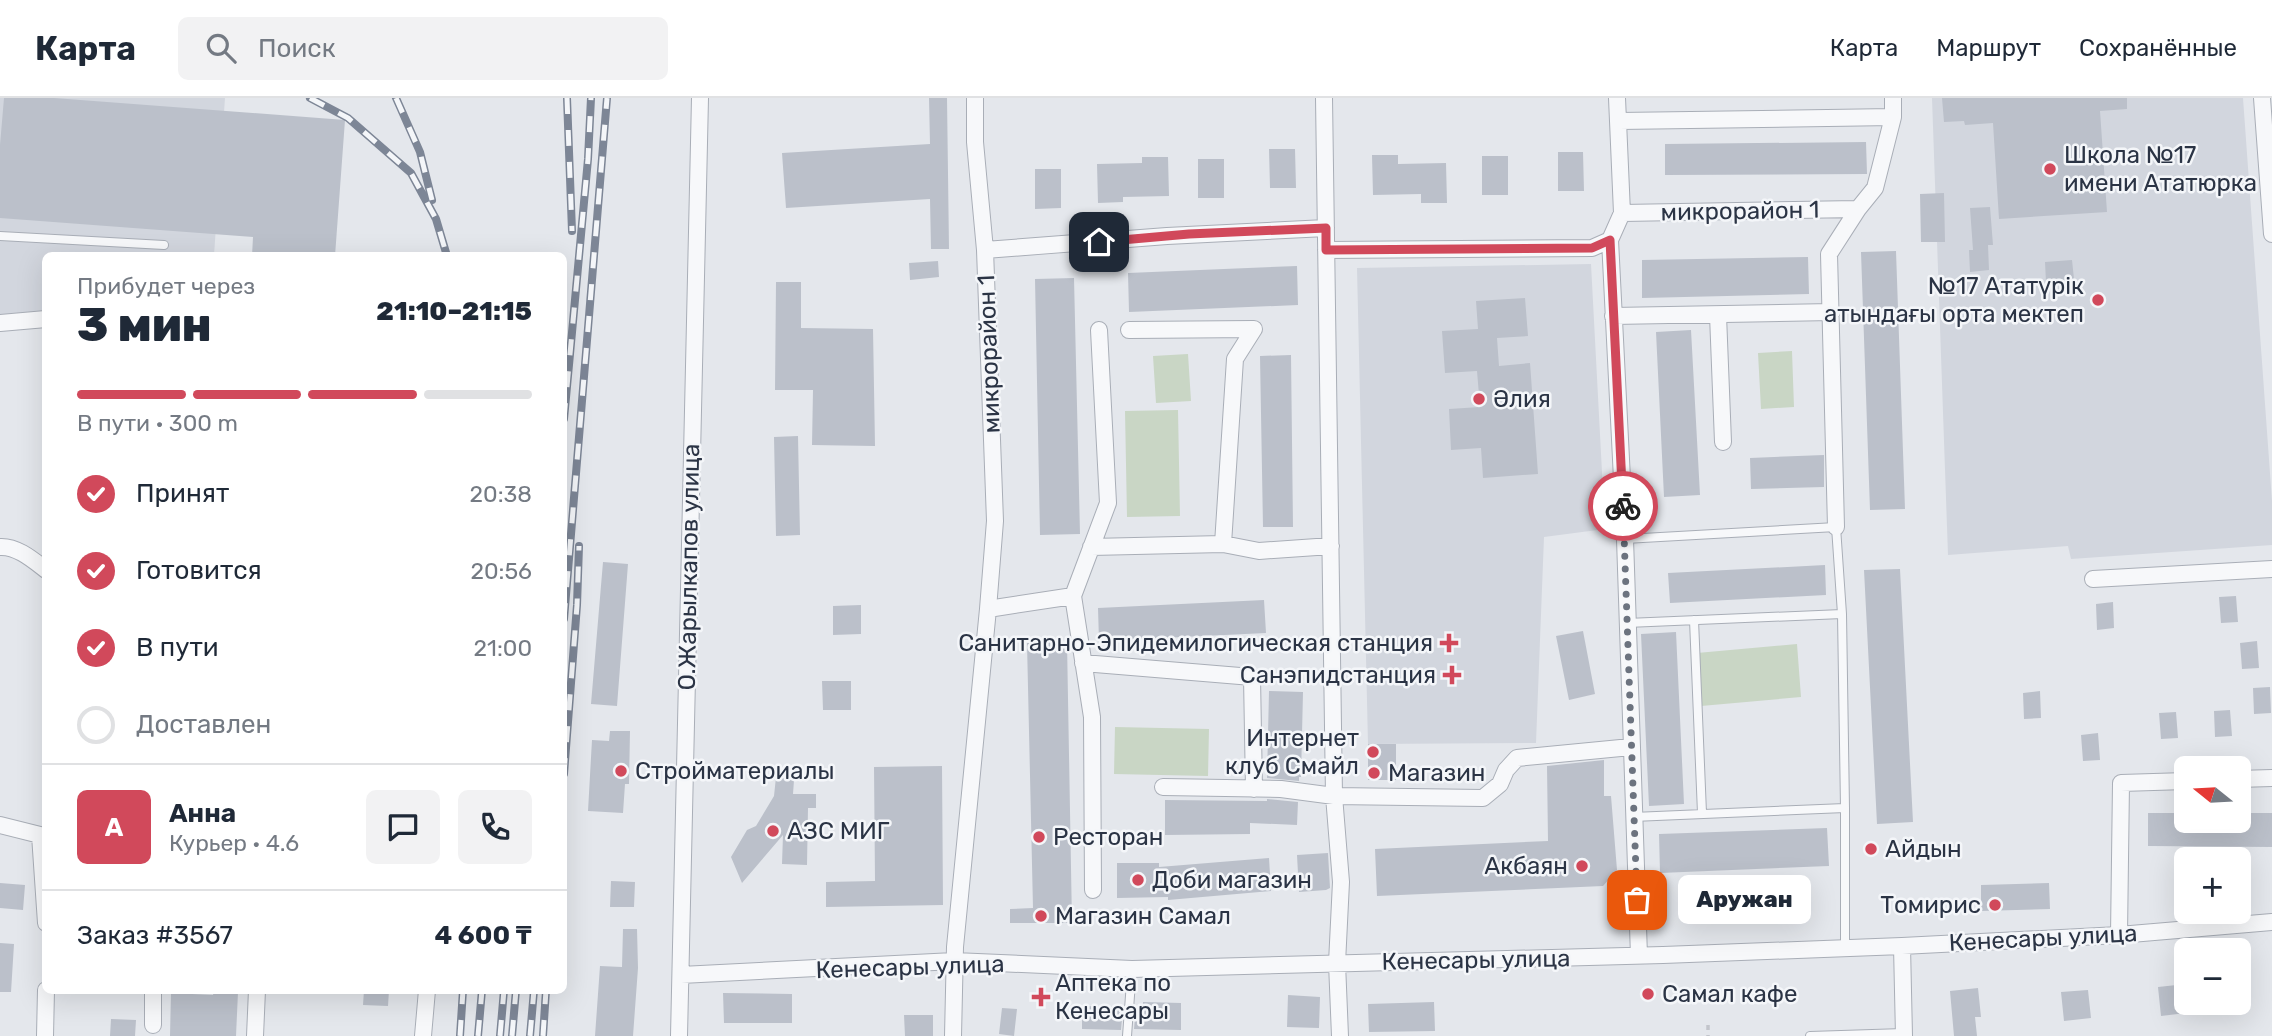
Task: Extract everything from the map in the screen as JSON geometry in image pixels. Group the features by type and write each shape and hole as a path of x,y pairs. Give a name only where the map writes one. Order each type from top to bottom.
{"street":[{"name":"О.Жарылкапов улица","path":"680,1036 699,98"},
{"name":"микрорайон 1","path":"953,1036 954,961 995,521 985,250 975,142 975,98"},
{"path":"1324,98 1334,796 1341,882 1337,963 1340,1036"},
{"path":"1617,98 1622,213 1610,240 1625,539 1639,956"},
{"name":"микрорайон 1","path":"1836,527 1829,254 1875,188 1893,117 1893,98"},
{"path":"2262,98 2272,234"},
{"path":"1619,121 1893,117"},
{"name":"микрорайон 1","path":"1622,213 1858,209"},
{"path":"985,250 1167,236 1326,228"},
{"path":"1326,250 1592,248 1610,240"},
{"path":"1613,316 1832,312"},
{"path":"1718,315 1723,442"},
{"path":"0,323 42,319"},
{"path":"1129,330 1254,329 1234,359 1223,544"},
{"path":"1093,890 1092,717 1073,596 1108,503 1099,330"},
{"path":"1091,547 1223,544 1259,551 1331,546"},
{"path":"0,547 23,554 42,566"},
{"path":"2093,579 2272,569"},
{"path":"988,609 1073,596"},
{"path":"1083,663 1252,677 1254,789"},
{"path":"1163,787 1280,789 1334,796 1483,798 1500,785 1506,770 1517,758 1631,747"},
{"path":"2251,779 2272,778"},
{"path":"2119,935 2121,783 2174,781"},
{"path":"0,825 42,837"},
{"name":"Кенесары улица","path":"681,975 954,961 1132,969 1639,956 2119,935 2272,922"},
{"path":"1902,946 1904,1034"},
{"path":"45,1036 46,994"},
{"path":"153,994 153,1025"},
{"path":"256,1036 257,994"},
{"path":"423,1036 427,994"}],"lane":[{"path":"0,236 164,245"},
{"path":"1625,539 1836,527 1842,614 1845,948"},
{"path":"1628,624 1842,614"},
{"path":"1694,620 1702,813"},
{"path":"1633,817 1845,808"},
{"path":"1127,1036 1132,969"},
{"path":"1810,1036 1904,1034"}],"path":[{"path":"1708,1026 1708,1036"}],"shaded area":[{"path":"0,98 225,98 214,252 42,252 42,311 0,316"},
{"name":"№17 Ататүрік атындағы орта мектеп","path":"1932,98 2243,98 2272,501 2272,545 2071,559 2068,546 1948,555"},
{"name":"Әлия","path":"1591,264 1605,529 1544,537 1536,743 1368,744 1357,268"}],"green space":[{"path":"1792,351 1794,407 1761,409 1758,353"},
{"path":"1188,354 1191,401 1156,403 1153,356"},
{"path":"1178,410 1180,516 1127,517 1125,411"},
{"path":"1797,644 1801,697 1701,706 1697,653"},
{"path":"1115,727 1209,729 1208,776 1114,774"}],"building":[{"path":"4,98 54,98 345,120 335,252 252,252 253,237 0,218 0,145"},
{"path":"929,98 947,98 949,249 931,249 930,199 786,208 782,153 930,144"},
{"name":"Школа №17 имени Ататюрка","path":"1942,98 2127,98 2127,109 2100,111 2107,212 1999,219 1993,123 1965,125 1964,121 1944,122"},
{"path":"1866,142 1867,174 1665,175 1665,144"},
{"path":"1269,149 1295,149 1296,188 1270,188"},
{"path":"1558,152 1583,152 1584,191 1558,191"},
{"path":"1372,155 1398,155 1398,164 1446,163 1447,203 1421,203 1421,194 1373,195"},
{"path":"1482,156 1508,156 1508,195 1482,195"},
{"path":"1142,157 1168,157 1169,196 1123,197 1123,202 1098,203 1097,164 1142,163"},
{"path":"1198,159 1224,159 1224,198 1198,198"},
{"path":"1035,169 1061,169 1061,208 1035,209"},
{"path":"1944,193 1945,242 1921,242 1920,194"},
{"path":"1990,207 1993,245 1988,245 1989,270 1970,272 1969,250 1973,250 1970,208"},
{"path":"1896,251 1905,509 1870,510 1861,252"},
{"path":"1808,257 1809,294 1642,298 1642,260"},
{"path":"2072,260 2074,279 2046,282 2045,262"},
{"path":"938,261 939,277 910,280 909,263"},
{"path":"1297,266 1298,305 1129,312 1128,273"},
{"path":"1074,278 1080,534 1040,535 1035,279"},
{"path":"776,282 801,282 801,328 873,329 875,446 812,445 813,390 775,390"},
{"path":"1525,298 1528,336 1497,338 1499,366 1530,363 1538,474 1483,478 1481,448 1451,450 1449,409 1480,407 1477,371 1445,373 1442,331 1478,329 1476,301"},
{"path":"1691,330 1700,495 1664,497 1656,332"},
{"path":"1291,355 1293,527 1263,527 1260,356"},
{"path":"798,436 800,535 776,536 774,437"},
{"path":"1824,455 1824,487 1751,489 1750,458"},
{"path":"603,562 628,564 617,706 591,704"},
{"path":"1825,565 1826,595 1670,603 1668,573"},
{"path":"1900,569 1913,822 1877,824 1864,570"},
{"path":"2236,596 2238,622 2221,623 2219,597"},
{"path":"1264,600 1266,633 1099,641 1098,608"},
{"path":"2113,602 2114,628 2097,630 2096,604"},
{"path":"861,605 861,634 833,635 833,606"},
{"path":"1583,631 1595,694 1569,700 1556,636"},
{"path":"1676,632 1684,804 1649,806 1641,634"},
{"path":"2257,641 2259,668 2242,669 2240,643"},
{"path":"1067,642 1072,923 1010,923 1010,909 1033,908 1027,643"},
{"path":"822,681 851,681 851,710 823,710"},
{"path":"2270,687 2271,713 2254,714 2253,688"},
{"path":"1269,691 1303,692 1299,781 1267,778"},
{"path":"2040,691 2041,718 2024,719 2023,693"},
{"path":"2230,710 2232,736 2215,737 2214,711"},
{"path":"2176,712 2178,738 2161,739 2159,713"},
{"path":"610,731 630,731 629,784 625,784 623,813 588,811 592,740 609,741"},
{"path":"2098,733 2100,760 2083,761 2081,735"},
{"path":"1368,744 1396,744 1396,780 1368,780"},
{"path":"1604,760 1604,796 1611,796 1617,870 1603,886 1377,896 1375,849 1548,841 1547,766"},
{"path":"942,766 943,905 826,907 826,882 875,881 874,767"},
{"name":"АЗС МИГ","path":"776,777 794,780 793,794 816,794 816,808 808,808 807,865 782,864 783,835 742,883 731,857 747,830 756,826 774,796"},
{"path":"1267,799 1298,802 1297,825 1250,823 1250,834 1165,835 1165,800"},
{"path":"2148,813 2174,813 2174,833 2251,833 2251,813 2272,813 2272,847 2148,846"},
{"path":"1827,828 1829,866 1660,873 1659,834"},
{"path":"1328,853 1330,888 1299,892 1297,855"},
{"path":"1269,858 1271,891 1168,900 1168,897 1117,898 1117,863 1159,863 1159,867"},
{"path":"611,881 635,882 634,907 610,907"},
{"path":"0,883 25,885 23,910 0,908"},
{"path":"2049,883 2050,909 1981,911 1981,885"},
{"path":"623,929 637,929 638,968 633,1036 595,1036 600,966 622,967"},
{"path":"0,943 14,944 11,992 0,992"},
{"path":"2174,985 2174,1014 2161,1016 2158,987"},
{"path":"1978,988 1981,1017 1975,1017 1977,1036 1954,1036 1950,991"},
{"path":"2088,990 2091,1018 2064,1021 2061,992"},
{"path":"723,993 792,994 792,1023 724,1023"},
{"path":"171,994 238,994 236,1036 170,1036"},
{"path":"364,994 389,994 388,1006 363,1005"},
{"path":"1288,995 1320,997 1319,1028 1287,1027"},
{"path":"1143,1002 1181,1003 1181,1030 1134,1029 1136,1007 1143,1008"},
{"path":"1434,1002 1435,1031 1369,1032 1368,1004"},
{"path":"1082,1006 1123,1007 1121,1030 1082,1029"},
{"path":"1002,1008 1017,1009 1014,1036 999,1034"},
{"path":"904,1015 933,1015 933,1036 905,1036"},
{"path":"111,1019 136,1020 135,1036 110,1036"}],"railway":[{"path":"310,98 348,118 411,173 436,219 446,252"},
{"path":"396,98 420,152 432,200"},
{"path":"567,98 572,231"},
{"path":"567,386 591,98"},
{"path":"567,583 607,98"},
{"path":"567,735 579,546"},
{"path":"460,1036 463,994"},
{"path":"478,1036 482,994"},
{"path":"500,1036 504,994"},
{"path":"512,1036 516,994"},
{"path":"530,1036 534,994"},
{"path":"543,1036 546,994"}],"way so far":[{"path":"1623,506 1637,900"}],"place":[{"name":"Школа №17 имени Ататюрка","path":"2050,169"},
{"name":"№17 Ататүрік атындағы орта мектеп","path":"2098,300"},
{"name":"Әлия","path":"1479,399"},
{"name":"Санитарно-Эпидемилогическая станция","path":"1449,643"},
{"name":"Санэпидстанция","path":"1452,675"},
{"name":"Интернет клуб Смайл","path":"1373,752"},
{"name":"Стройматериалы","path":"621,771"},
{"name":"Магазин","path":"1374,773"},
{"name":"АЗС МИГ","path":"773,831"},
{"name":"Ресторан","path":"1039,837"},
{"name":"Айдын","path":"1871,849"},
{"name":"Акбаян","path":"1582,866"},
{"name":"Доби магазин","path":"1138,880"},
{"name":"Аружан","path":"1637,900"},
{"name":"Томирис","path":"1995,905"},
{"name":"Магазин Самал","path":"1041,916"},
{"name":"Самал кафе","path":"1648,994"},
{"name":"Аптека по Кенесары","path":"1041,997"}],"route":[{"path":"1099,242 1189,234 1326,228 1326,250 1592,248 1610,240 1623,506"}]}
